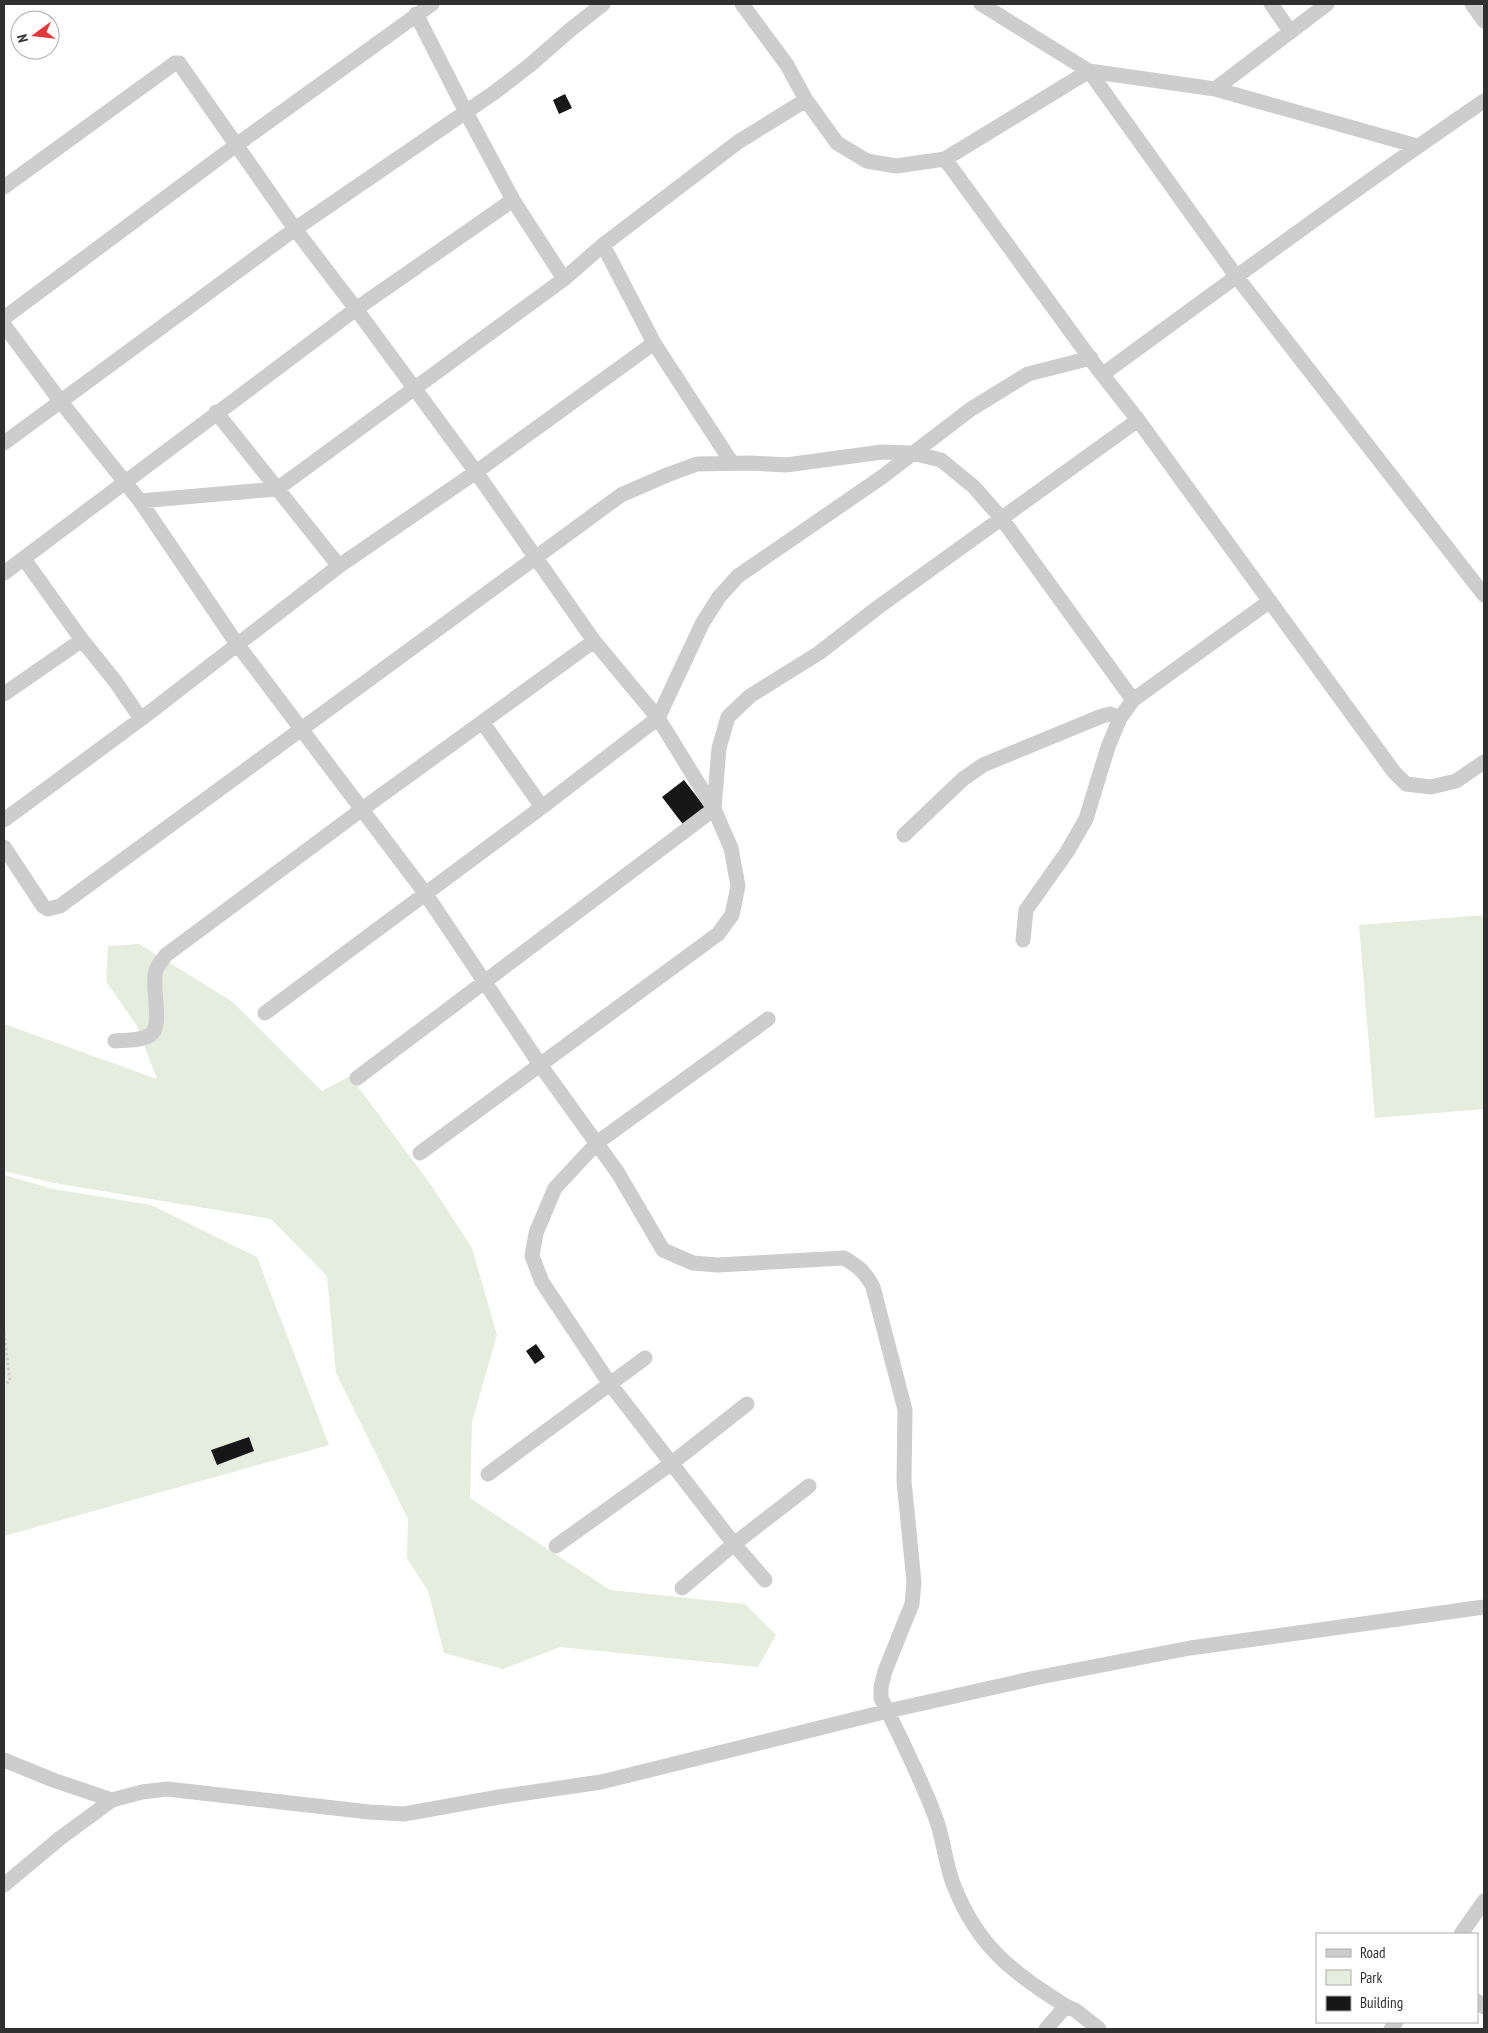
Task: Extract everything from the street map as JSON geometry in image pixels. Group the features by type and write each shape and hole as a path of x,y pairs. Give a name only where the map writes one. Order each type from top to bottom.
{"street":[{"path":"4,318 432,4"},
{"path":"4,443 295,229 466,112 530,65 603,4"},
{"path":"742,4 787,65 806,100 837,144 867,161 896,166 945,159 1089,71 1215,89 1417,146"},
{"path":"986,4 1089,71 1236,276 1484,595"},
{"path":"1271,4 1290,31"},
{"path":"1215,89 1327,4"},
{"path":"1472,4 1484,21"},
{"path":"416,14 513,200 564,279"},
{"path":"4,187 177,62 183,67 295,229 476,472 594,641 658,718 714,809 731,848 738,886 732,915 718,934 541,1066 420,1153"},
{"path":"140,501 277,489 564,279 738,142 806,100"},
{"path":"1103,374 1417,146 1484,101"},
{"path":"945,159 1394,772 1406,784 1431,787 1456,781 1484,762"},
{"path":"4,573 216,412 356,309 513,200"},
{"path":"604,246 654,343 732,463"},
{"path":"4,325 61,402 140,501 238,644 425,893 541,1066 598,1142 663,1250 670,1255 693,1263 717,1265 844,1258 867,1275 873,1287 905,1410 904,1481 914,1582 912,1604 890,1656 881,1687 882,1698 936,1817 954,1886 973,1923 988,1946 1004,1963 1030,1984 1075,2010 1098,2029"},
{"path":"4,820 141,719 339,566 476,472 654,343"},
{"path":"265,1013 542,807 658,718 702,624 719,597 738,576 882,477 971,409 1028,374 1091,358"},
{"path":"216,412 339,566"},
{"path":"357,1078 484,980 714,809 719,748 728,717 750,696 819,653 877,608 1138,420"},
{"path":"4,847 42,906 54,909 621,495 697,464 786,465 882,452 912,453 941,460 974,487 1002,519 1132,700"},
{"path":"24,559 82,640 115,680 141,719"},
{"path":"1023,940 1026,910 1067,852 1086,819 1108,747 1120,718 1132,700 1270,601"},
{"path":"4,694 82,640"},
{"path":"115,1041 149,1036 155,1029 157,1010 154,994 156,969 166,955 594,641"},
{"path":"904,835 963,779 983,765 1102,716 1110,714 1120,718"},
{"path":"483,723 542,807"},
{"path":"765,1580 734,1544 610,1384 542,1282 532,1256 536,1233 555,1188 598,1142 768,1019"},
{"path":"488,1474 645,1358"},
{"path":"556,1546 672,1463 747,1404"},
{"path":"682,1588 734,1544 809,1486"},
{"path":"4,1885 59,1839 112,1800 142,1792 167,1789 369,1812 404,1814 498,1797 601,1782 888,1711 1035,1678 1190,1648 1484,1607"},
{"path":"4,1760 53,1780 112,1800"},
{"path":"1462,1933 1484,1901"},
{"path":"1046,2029 1066,2006"}],"path":[{"path":"4,1333 10,1381 4,1385"}],"green space":[{"path":"1484,915 1484,1109 1375,1118 1359,925"},
{"path":"139,944 233,1002 322,1091 350,1076 431,1185 472,1248 497,1335 472,1422 470,1498 610,1590 745,1604 776,1635 758,1667 560,1647 503,1669 444,1653 428,1591 407,1558 408,1519 336,1373 327,1276 271,1219 54,1183 4,1171 4,1024 157,1079 137,1026 106,981 108,946"},
{"path":"4,1175 53,1189 151,1205 257,1257 329,1445 4,1536"}],"building":[{"path":"565,94 572,108 559,114 553,100"},
{"path":"684,780 707,810 685,827 662,797"},
{"path":"536,1344 545,1357 535,1364 526,1351"},
{"path":"249,1437 254,1451 217,1465 211,1450"}]}
